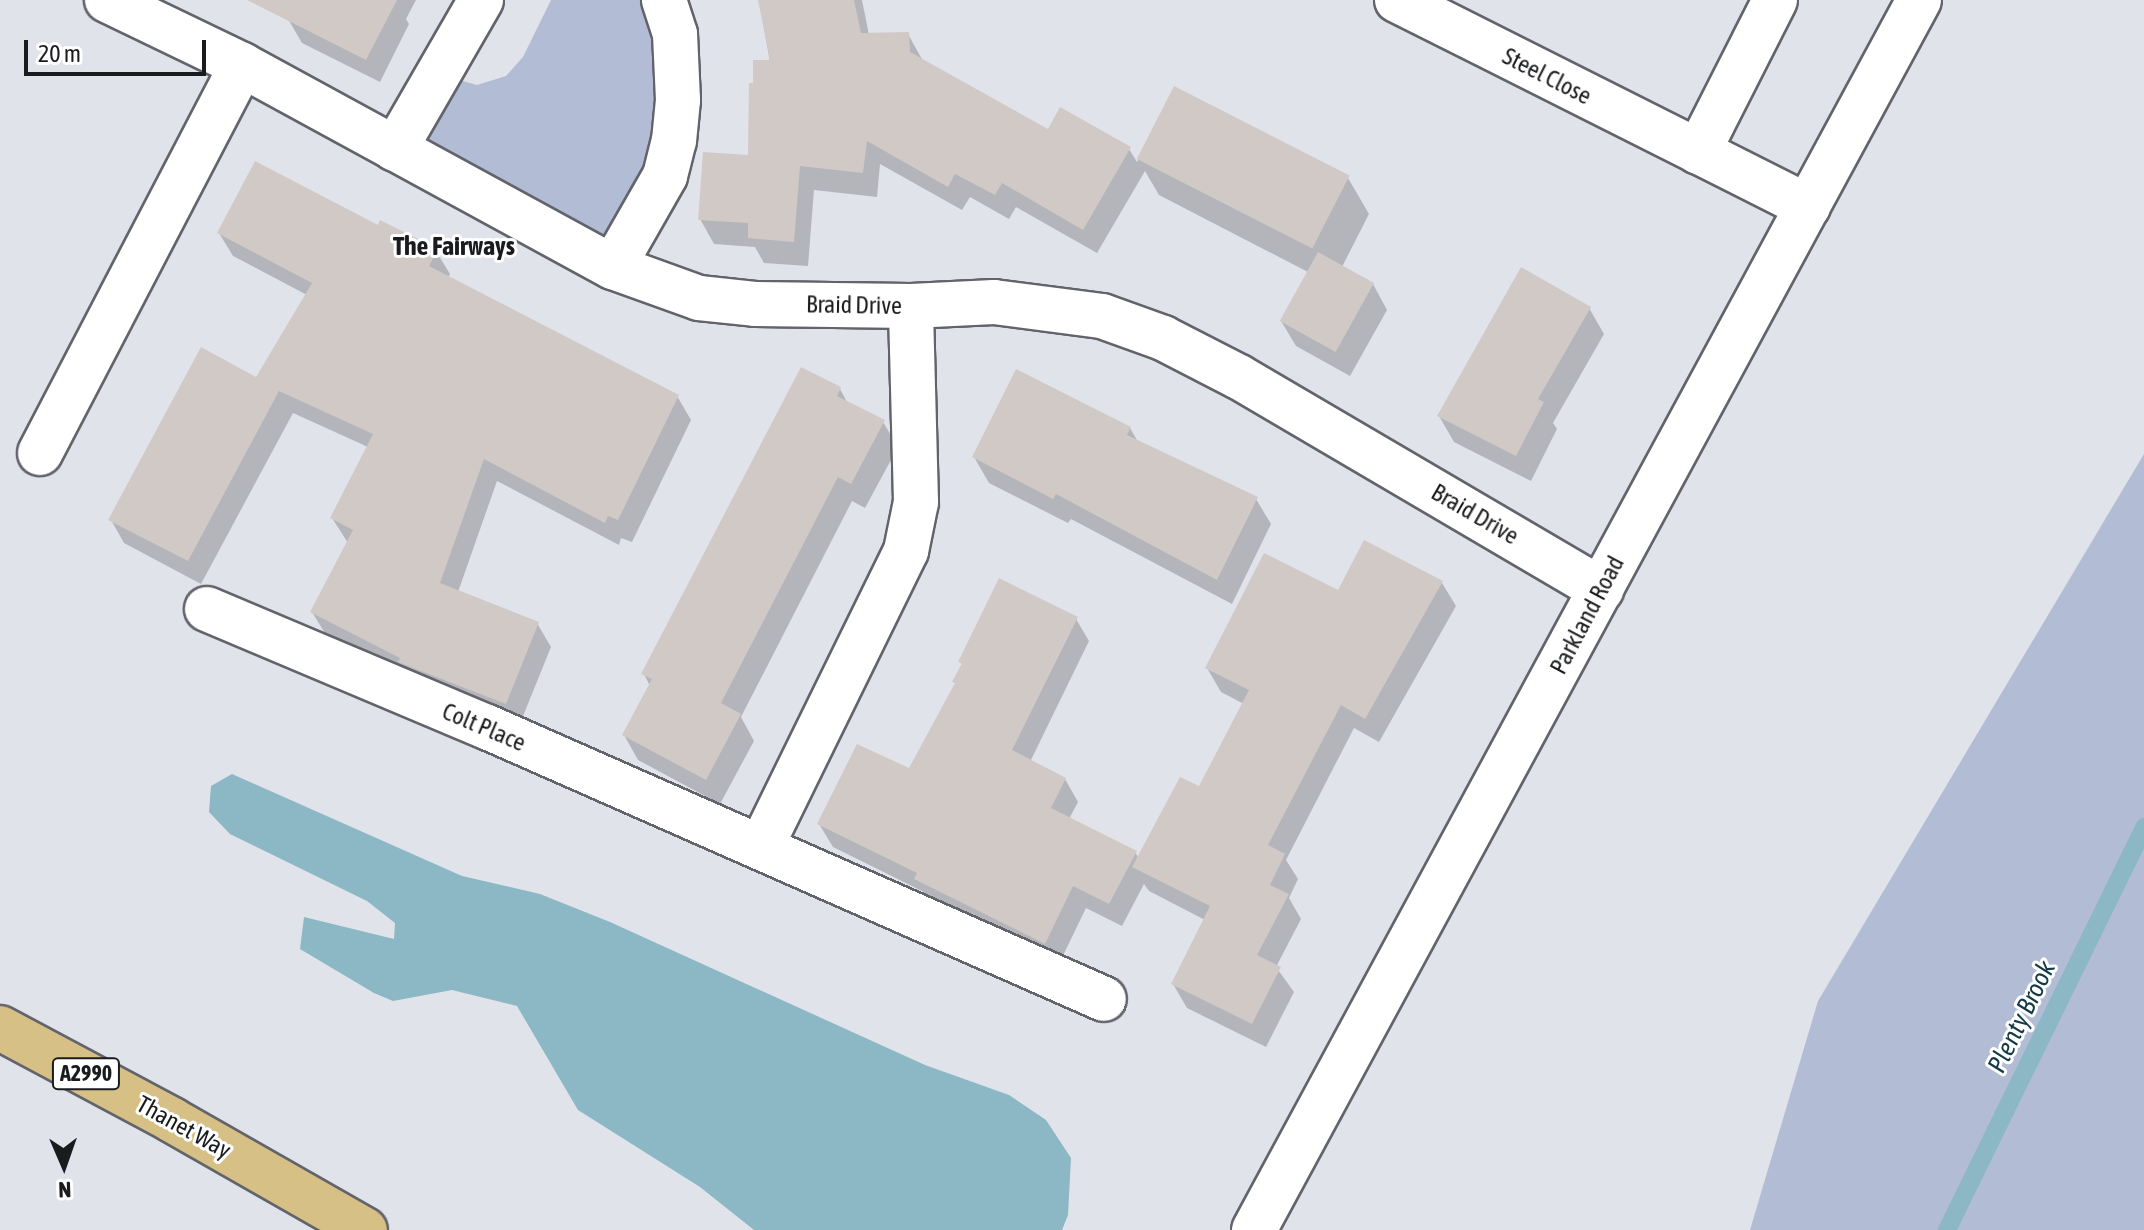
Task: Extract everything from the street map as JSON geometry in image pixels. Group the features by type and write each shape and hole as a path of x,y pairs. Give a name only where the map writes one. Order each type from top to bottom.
{"main road":[{"name":"Thanet Way","path":"0,1028 172,1120 365,1230"}],"street":[{"name":"Braid Drive","path":"107,0 242,65 613,267 699,298 755,304 911,306 994,302 1102,316 1163,338 1239,377 1601,589"},
{"path":"395,149 481,0"},
{"path":"613,267 665,176 674,141 678,100 675,34 664,0"},
{"name":"Steel Close","path":"1397,0 1808,207"},
{"path":"1698,152 1775,0"},
{"name":"Parkland Road","path":"1254,1230 1919,0"},
{"path":"40,453 242,65"},
{"path":"761,847 906,551 916,502 911,306"},
{"name":"Colt Place","path":"207,609 761,847 1104,999"}],"shaded area":[{"path":"551,0 664,0 678,100 613,267 395,149 438,74 477,85 506,76 523,57"},
{"path":"2144,454 2144,1230 1750,1230 1818,1001"},
{"path":"232,774 462,876 540,894 610,922 925,1065 1009,1095 1046,1120 1071,1158 1068,1215 1062,1230 754,1230 700,1187 578,1110 517,1006 452,990 393,1001 300,949 304,917 394,939 395,923 367,901 230,834 209,812 211,786"}],"building":[{"path":"247,0 397,0 366,60"},
{"path":"758,0 854,0 861,33 909,32 910,52 1048,129 1060,107 1131,147 1083,230 1002,183 995,195 955,174 948,187 867,141 863,173 800,166 794,242 748,238 748,223 698,220 703,152 748,155 749,83 753,83 753,60 770,60"},
{"path":"1174,86 1350,175 1312,248 1137,159"},
{"path":"255,161 378,225 380,220 438,249 429,266 679,395 618,520 608,516 605,523 484,459 440,583 539,622 506,704 398,662 400,658 310,612 353,530 330,518 373,434 279,391 188,561 108,520 201,347 256,377 312,283 217,233"},
{"path":"1318,252 1374,283 1336,352 1280,321"},
{"path":"1521,267 1591,307 1538,399 1544,402 1516,456 1437,416"},
{"path":"801,367 841,387 837,396 885,420 851,484 838,477 721,703 741,714 706,780 622,735 652,679 641,674"},
{"path":"1016,369 1131,427 1127,435 1258,497 1217,580 1056,494 1053,499 972,457"},
{"path":"1364,540 1443,581 1365,719 1341,705 1268,845 1285,854 1270,885 1289,894 1257,955 1281,967 1252,1024 1171,984 1210,906 1132,867 1180,777 1199,786 1249,690 1205,668 1264,553 1338,590"},
{"path":"999,578 1078,617 1012,750 1066,778 1051,808 1137,851 1109,904 1073,886 1045,944 914,879 917,873 817,824 857,744 909,768 955,683 952,682 962,663 958,662"}],"waterway":[{"name":"Plenty Brook","path":"1947,1230 2144,827"}],"district":[{"name":"The Fairways","path":"454,247"}]}
